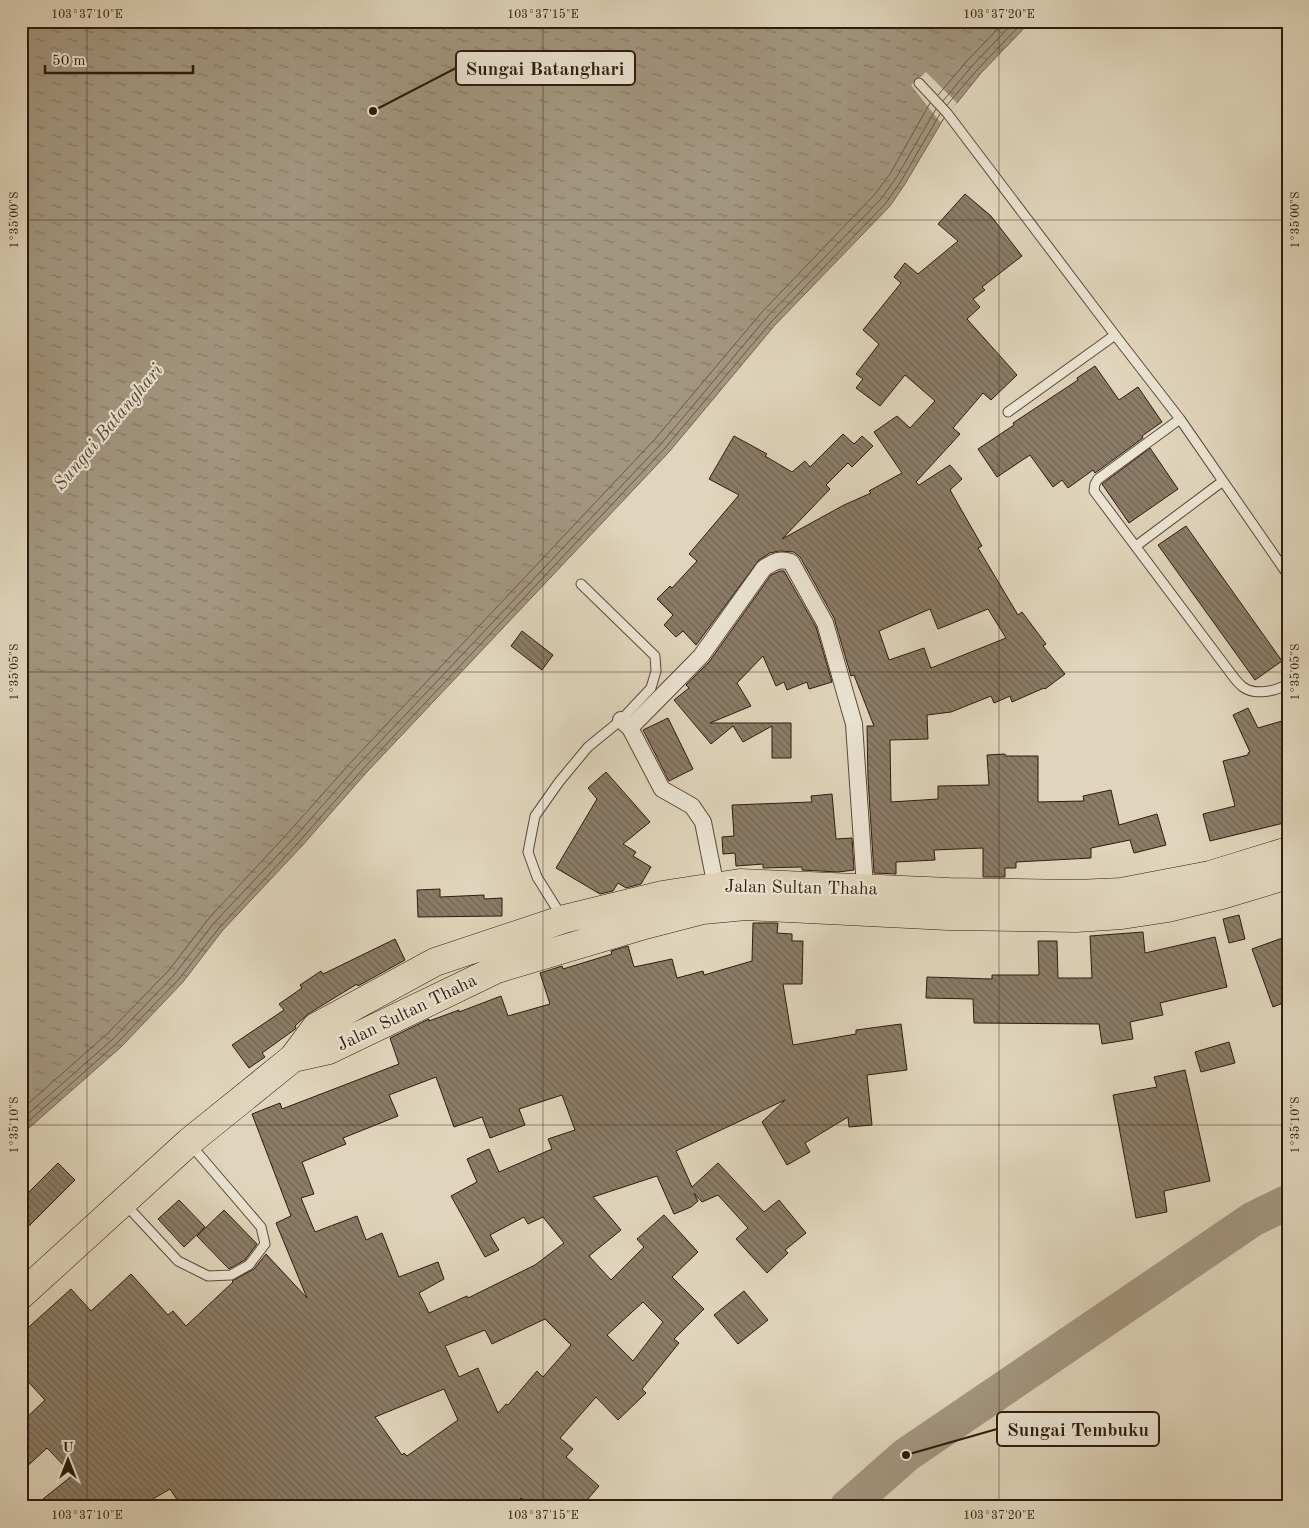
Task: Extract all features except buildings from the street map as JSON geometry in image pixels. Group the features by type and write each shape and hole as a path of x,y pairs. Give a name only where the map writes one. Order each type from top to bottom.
{"highway":[{"name":"Jalan Sultan Thaha","path":"293,1058 329,1050 497,970 641,926 703,910 746,906 949,904 1121,892 1210,875 1288,852"},
{"name":"Jalan Sultan Thaha","path":"21,1295 189,1142 293,1058 316,1027 435,962 564,919 662,894 740,883 865,887 949,904 1076,918 1122,915 1168,908 1288,876"},
{"path":"564,919 574,946"}],"street":[{"path":"716,887 703,822 692,806 662,789 625,724 701,656 764,568 782,559 791,562 825,623 854,724 865,887"}],"lane":[{"path":"919,83 947,113 1180,419 1288,575"},
{"path":"1008,412 1115,335"},
{"path":"1180,419 1098,479 1094,491 1232,675 1244,688 1270,692 1288,684"},
{"path":"1136,546 1222,480"},
{"path":"564,919 537,877 528,852 535,816 559,782 588,747 625,724 650,688 656,671 655,656 581,584"},
{"path":"124,1203 178,1261 208,1276 231,1275 249,1265 265,1244 262,1227 189,1142"}],"water":[{"path":"21,21 1031,21 981,73 947,113 890,206 775,325 669,452 366,773 301,847 222,931 183,982 121,1047 21,1135"}],"pier":[{"path":"926,72 957,103 940,122 911,85"}],"waterway":[{"path":"847,1507 906,1455 1253,1219 1288,1202"}],"place":[{"name":"Sungai Batanghari","path":"373,111"},
{"name":"Sungai Tembuku","path":"906,1455"}]}
